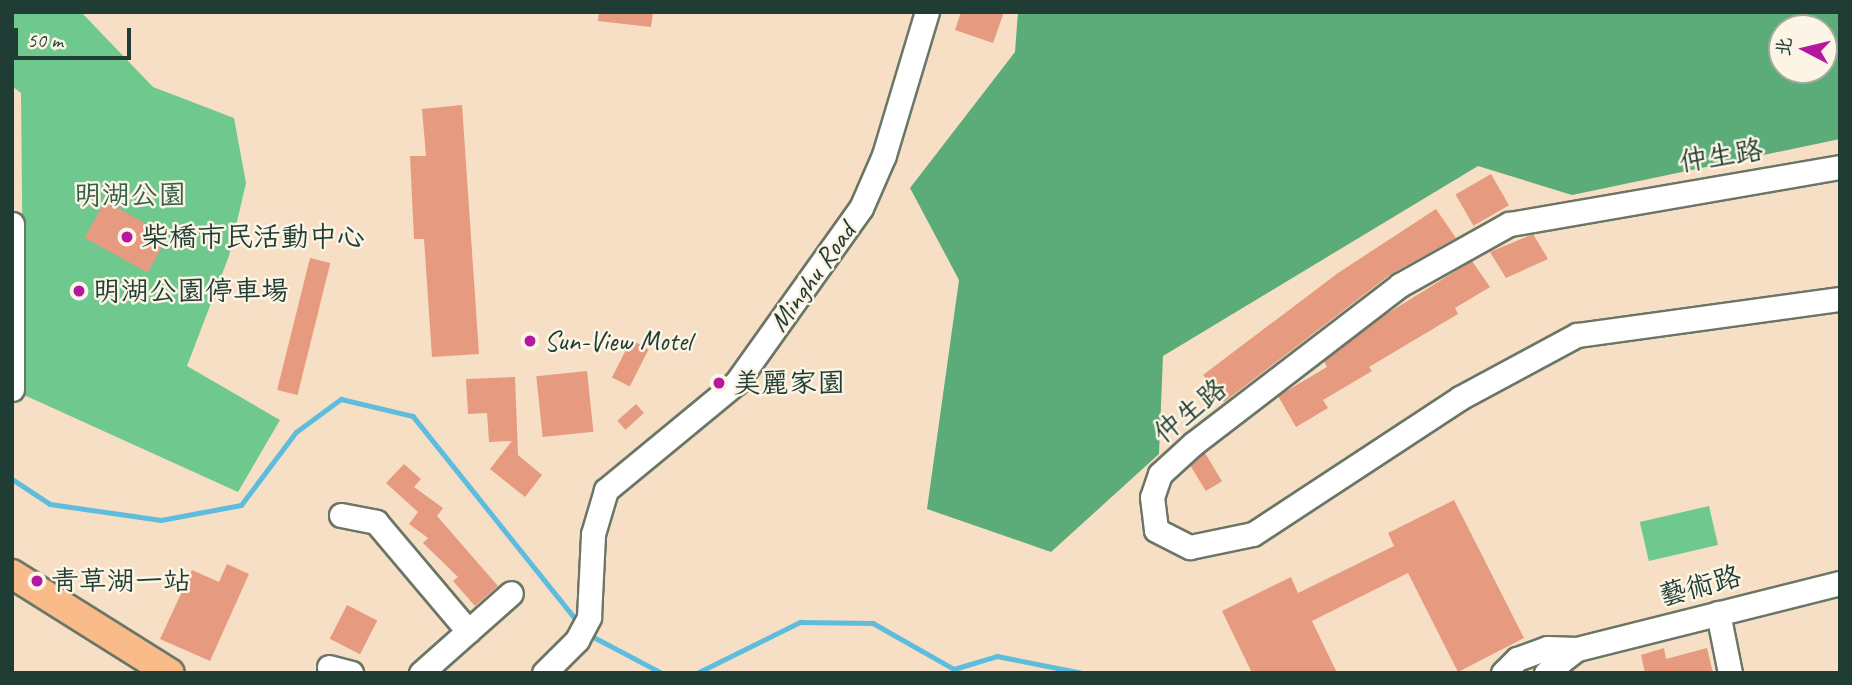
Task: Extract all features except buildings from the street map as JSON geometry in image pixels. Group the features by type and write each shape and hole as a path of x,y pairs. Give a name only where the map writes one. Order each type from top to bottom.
{"main road":[{"path":"12,574 170,673"}],"street":[{"name":"Minghu Road","path":"544,673 577,640 589,617 593,534 606,490 736,383 831,257 884,155 927,12"},
{"name":"仲生路","path":"1840,167 1509,224 1400,285 1194,443 1160,474 1152,497 1156,530 1190,547 1253,534 1460,398 1577,335 1840,299"},
{"path":"12,224 12,389"},
{"path":"341,515 376,522 468,631"},
{"name":"藝術路","path":"1503,673 1517,659 1547,648 1577,649 1840,583"},
{"path":"421,673 511,593"},
{"path":"1718,613 1730,673"},
{"path":"1577,649 1584,673"},
{"name":"藝術路","path":"1546,673 1577,649"}],"green space":[{"name":"明湖公園","path":"12,12 81,12 153,87 234,118 246,183 229,256 187,366 280,420 238,492 24,395 21,93 12,86"},
{"path":"1018,12 1840,12 1840,139 1572,195 1478,166 1163,356 1159,454 1051,552 927,509 959,280 910,188 1015,52"},
{"path":"1709,506 1718,545 1649,561 1640,522"}],"waterway":[{"path":"12,479 50,504 161,520 241,505 296,432 341,399 413,416 578,622"},
{"path":"697,673 800,622 873,623 954,669 997,656 1083,673"},
{"path":"588,634 662,673"}],"place":[{"name":"柴橋市民活動中心","path":"127,237"},
{"name":"明湖公園停車場","path":"79,291"},
{"name":"Sun-View Motel","path":"530,341"},
{"name":"美麗家園","path":"719,383"},
{"name":"青草湖一站","path":"37,581"}]}
